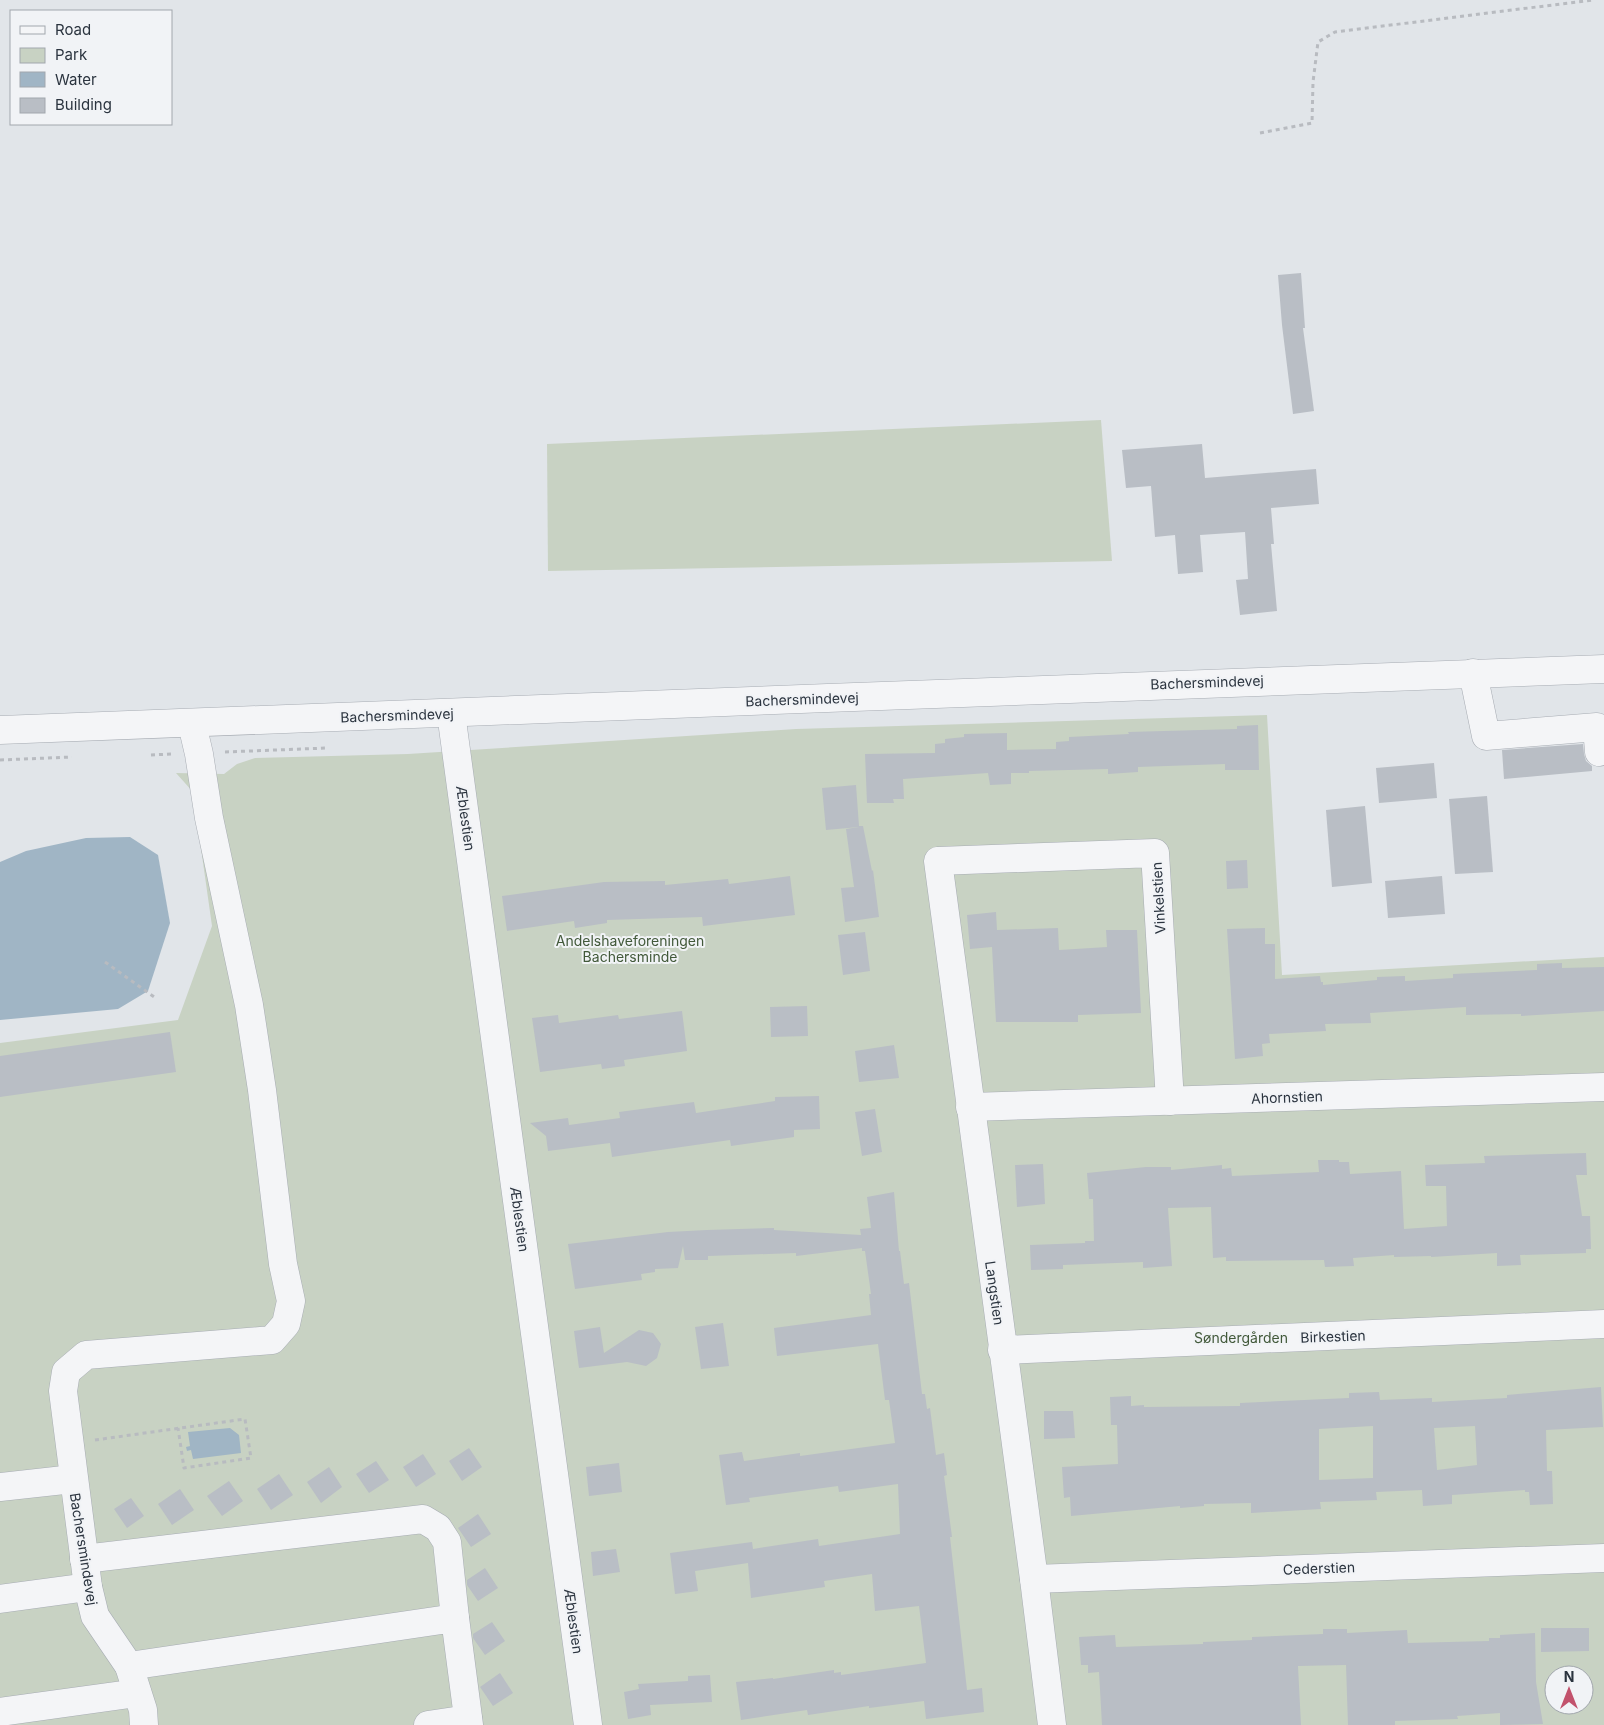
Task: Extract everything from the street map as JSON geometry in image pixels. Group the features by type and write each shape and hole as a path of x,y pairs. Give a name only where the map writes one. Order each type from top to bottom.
{"street":[{"name":"Bachersmindevej","path":"0,730 1604,669"},
{"path":"1473,673 1486,736 1597,727 1599,752"},
{"name":"Æblestien","path":"451,713 588,1725"},
{"name":"Bachersmindevej","path":"144,1725 143,1710 136,1693 129,1666 95,1616 88,1587 62,1391 66,1372 86,1355 272,1340 286,1324 291,1301 283,1264 262,1090 250,1014 209,818 199,754 192,724"},
{"name":"Vinkelstien","path":"938,861 1155,853 1170,1101"},
{"name":"Langstien","path":"938,861 1052,1725"},
{"name":"Ahornstien","path":"970,1107 1604,1087"},
{"name":"Birkestien","path":"1002,1350 1604,1324"},
{"path":"0,1487 73,1479"},
{"path":"84,1558 423,1519 438,1528 447,1542 469,1722 428,1725"},
{"name":"Cederstien","path":"1034,1579 1604,1558"},
{"path":"0,1599 88,1587"},
{"path":"129,1666 456,1618"},
{"path":"0,1712 136,1693"}],"path":[{"path":"1260,133 1312,123 1318,42 1335,32 1593,0"},
{"path":"105,962 157,999"},
{"path":"70,1444 245,1418 251,1458 184,1468 178,1428"}],"green space":[{"path":"1101,420 1112,561 548,571 547,444"},
{"path":"1267,715 1282,975 1604,957 1604,1725 0,1725 0,1043 178,1020 212,926 193,792 176,773 224,774 237,764 255,758 408,754 796,729"}],"water":[{"path":"130,837 158,855 170,923 148,991 118,1009 0,1020 0,862 26,851 86,838"},
{"path":"230,1428 239,1435 241,1453 193,1459 191,1450 187,1451 186,1447 190,1446 188,1432"}],"building":[{"path":"1301,273 1305,328 1303,328 1314,411 1293,414 1278,275"},
{"path":"1202,444 1205,478 1316,469 1319,504 1271,508 1274,544 1271,544 1277,611 1240,615 1236,580 1248,579 1245,532 1200,535 1203,572 1178,574 1175,535 1155,537 1151,486 1126,488 1122,450"},
{"path":"1258,725 1259,770 1225,770 1225,764 1138,767 1138,772 1108,774 1108,769 1029,771 1029,773 1011,773 1011,784 990,785 988,773 903,779 904,799 893,799 894,803 867,803 865,754 935,753 935,744 945,743 945,739 964,737 964,734 1007,733 1007,750 1056,749 1056,742 1069,741 1069,737 1129,734 1128,732 1237,729 1237,726"},
{"path":"1583,744 1586,761 1592,766 1592,771 1504,779 1502,750"},
{"path":"1434,763 1437,798 1379,803 1376,768"},
{"path":"856,785 859,826 863,826 873,870 879,917 845,922 841,888 854,887 846,829 859,827 826,830 822,788"},
{"path":"1487,796 1493,872 1455,874 1449,799"},
{"path":"1365,806 1372,883 1332,887 1326,810"},
{"path":"1247,860 1248,888 1227,889 1226,861"},
{"path":"790,876 795,915 703,926 702,917 607,920 607,923 575,928 574,921 507,931 502,896 604,882 665,881 665,885 728,879 729,884"},
{"path":"1442,876 1445,914 1388,918 1385,881"},
{"path":"996,912 997,930 1058,928 1059,950 1107,947 1106,930 1137,930 1141,1013 1078,1015 1078,1022 996,1022 992,947 970,949 967,915"},
{"path":"1265,928 1265,944 1275,944 1275,979 1320,976 1323,985 1377,980 1377,977 1405,976 1405,981 1453,978 1453,974 1537,970 1537,964 1562,963 1562,968 1604,967 1604,1011 1521,1016 1521,1014 1466,1015 1466,1007 1370,1013 1371,1023 1325,1024 1326,1031 1269,1034 1270,1043 1262,1044 1263,1056 1235,1059 1227,929"},
{"path":"865,932 870,971 843,975 838,935"},
{"path":"807,1006 808,1036 771,1037 770,1007"},
{"path":"682,1011 687,1051 624,1060 625,1066 602,1069 601,1064 540,1072 532,1018 558,1015 559,1023 618,1015 619,1019"},
{"path":"170,1032 176,1072 0,1097 0,1056"},
{"path":"894,1045 899,1078 859,1082 855,1051"},
{"path":"819,1096 820,1129 794,1130 794,1137 731,1146 730,1140 612,1157 610,1143 548,1151 546,1136 530,1123 568,1118 569,1125 620,1118 619,1112 694,1102 696,1113 775,1101 775,1097"},
{"path":"875,1109 882,1152 862,1156 855,1112"},
{"path":"1586,1153 1587,1175 1576,1175 1582,1216 1590,1216 1591,1249 1586,1249 1586,1253 1520,1255 1521,1265 1497,1266 1497,1253 1431,1257 1394,1257 1394,1255 1353,1258 1354,1266 1325,1267 1324,1260 1226,1261 1226,1257 1213,1258 1211,1207 1168,1208 1172,1266 1143,1268 1143,1262 1063,1265 1063,1269 1031,1270 1030,1245 1094,1241 1093,1199 1089,1199 1087,1173 1146,1167 1171,1167 1171,1170 1222,1165 1222,1169 1231,1168 1232,1176 1319,1172 1318,1160 1339,1160 1339,1162 1349,1162 1350,1174 1401,1171 1404,1229 1447,1226 1446,1186 1426,1186 1425,1165 1485,1163 1484,1156"},
{"path":"1043,1164 1045,1204 1017,1207 1015,1165"},
{"path":"894,1192 899,1251 904,1284 909,1283 922,1394 925,1394 927,1409 930,1408 936,1455 944,1453 947,1475 944,1476 967,1690 982,1688 984,1712 926,1719 924,1701 869,1708 869,1706 808,1715 807,1710 741,1720 736,1682 773,1679 834,1670 834,1673 841,1672 841,1675 926,1663 919,1606 875,1611 872,1574 824,1581 825,1587 751,1598 748,1563 695,1571 698,1591 675,1594 670,1553 752,1542 753,1549 818,1539 819,1546 900,1534 898,1484 839,1492 838,1486 749,1498 750,1502 726,1505 719,1455 742,1452 744,1461 800,1453 800,1456 895,1443 889,1400 885,1400 878,1344 777,1356 774,1328 871,1315 869,1294 871,1294 865,1251 862,1251 862,1248 796,1256 796,1253 708,1256 708,1260 685,1260 683,1246 678,1268 655,1269 655,1272 641,1274 642,1280 575,1289 568,1244 668,1232 707,1230 774,1228 774,1230 861,1235 860,1229 871,1228 867,1197"},
{"path":"723,1323 729,1366 701,1369 695,1327"},
{"path":"600,1327 604,1353 639,1330 653,1333 661,1344 657,1358 646,1366 627,1362 579,1368 574,1331"},
{"path":"1601,1387 1603,1427 1546,1430 1547,1471 1552,1471 1553,1504 1530,1505 1529,1492 1525,1492 1525,1490 1452,1495 1452,1504 1423,1506 1422,1490 1376,1492 1377,1500 1320,1502 1321,1509 1251,1513 1251,1503 1204,1504 1204,1506 1180,1508 1180,1506 1071,1516 1070,1497 1064,1498 1062,1467 1118,1464 1117,1425 1111,1425 1110,1397 1131,1396 1131,1406 1144,1405 1144,1407 1240,1406 1240,1403 1349,1398 1349,1393 1379,1392 1380,1400 1432,1398 1432,1402 1507,1398 1507,1395","holes":["1373,1426 1373,1478 1319,1480 1319,1429","1475,1426 1477,1465 1437,1470 1434,1428"]},
{"path":"1044,1411 1073,1411 1075,1438 1044,1439"},
{"path":"469,1448 482,1467 462,1481 449,1461"},
{"path":"423,1454 436,1474 416,1487 403,1467"},
{"path":"376,1461 389,1480 369,1493 356,1474"},
{"path":"619,1463 622,1492 589,1496 586,1467"},
{"path":"329,1467 342,1487 321,1503 307,1482"},
{"path":"279,1474 293,1495 271,1510 257,1489"},
{"path":"229,1481 243,1501 222,1516 207,1496"},
{"path":"180,1489 194,1510 172,1525 158,1504"},
{"path":"131,1498 144,1516 127,1528 114,1509"},
{"path":"478,1514 491,1534 471,1547 458,1528"},
{"path":"616,1549 620,1572 593,1576 591,1552"},
{"path":"485,1568 498,1588 478,1601 467,1585 467,1580"},
{"path":"492,1622 505,1641 485,1655 473,1638 473,1634"},
{"path":"1541,1628 1589,1628 1589,1651 1541,1652"},
{"path":"1323,1629 1347,1629 1347,1633 1407,1630 1408,1643 1489,1641 1489,1638 1500,1638 1500,1635 1535,1633 1536,1682 1543,1724 1500,1725 1500,1713 1457,1716 1458,1719 1395,1721 1395,1725 1348,1725 1346,1665 1298,1666 1301,1725 1102,1725 1099,1672 1088,1673 1088,1665 1081,1665 1079,1637 1115,1635 1116,1647 1203,1644 1203,1642 1252,1640 1252,1637 1323,1634"},
{"path":"500,1673 513,1693 493,1706 480,1687"},
{"path":"710,1675 712,1702 650,1705 651,1715 628,1719 624,1692 639,1689 638,1684 688,1681 688,1676"}],"park label":[{"name":"Andelshaveforeningen Bachersminde","path":"630,948"},
{"name":"Søndergården","path":"1241,1337"}]}
